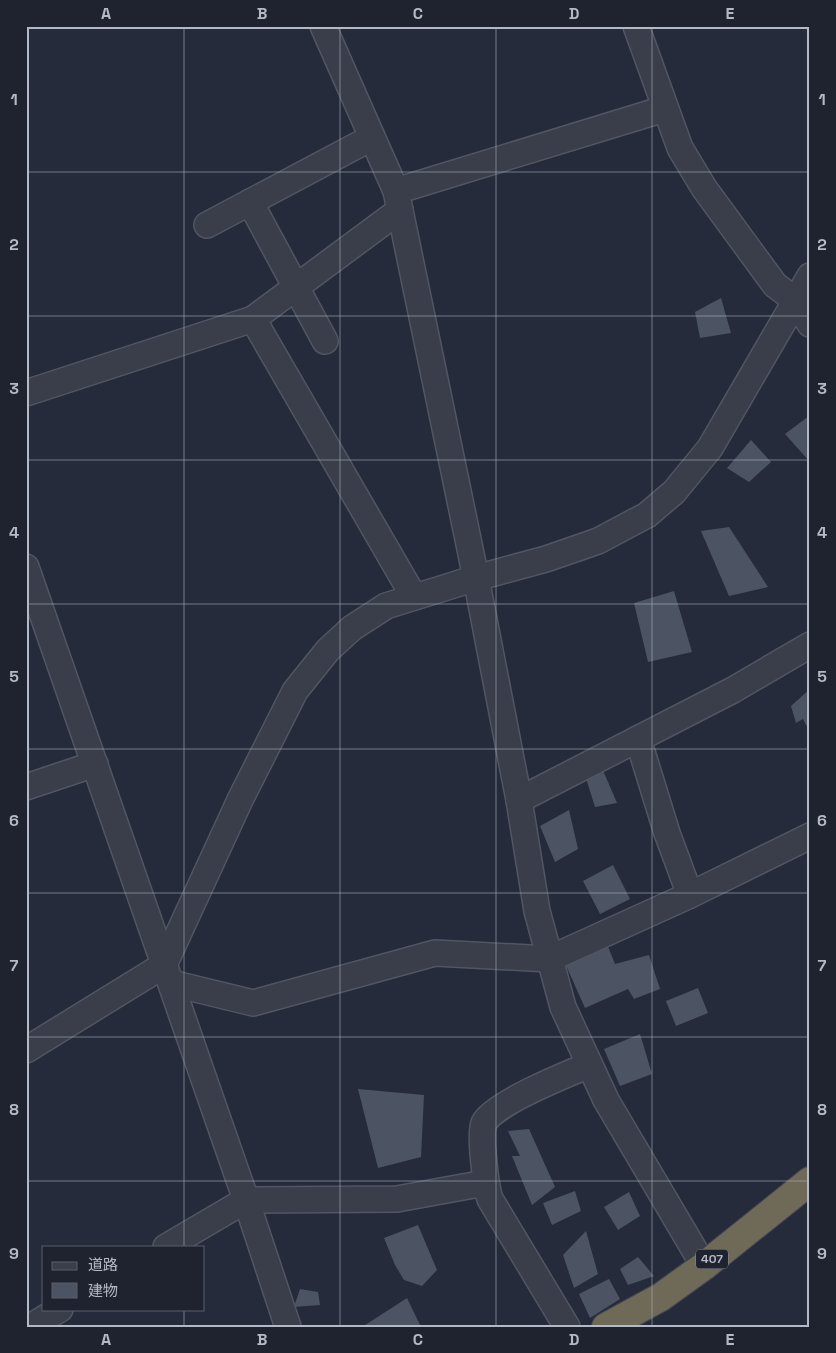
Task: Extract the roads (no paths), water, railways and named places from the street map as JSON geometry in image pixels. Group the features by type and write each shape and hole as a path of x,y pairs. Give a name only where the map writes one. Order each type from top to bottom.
{"highway":[{"name":"407","path":"606,1327 661,1296 704,1266 810,1181"}],"street":[{"path":"323,26 398,201 476,578 537,911 563,1007 606,1100 704,1266"},
{"path":"636,26 664,109 680,148 704,188 775,285 795,300 810,324"},
{"path":"26,393 254,319 297,287 398,201 664,109"},
{"path":"207,225 371,138"},
{"path":"250,202 325,340"},
{"path":"26,1050 168,974 240,800 295,692 328,650 352,628 386,606 546,559 598,541 647,515 674,492 710,448 781,330 795,300 810,276"},
{"path":"254,319 414,597"},
{"path":"26,567 246,1200 288,1327"},
{"path":"518,800 733,690 810,645"},
{"path":"638,739 667,833 690,895"},
{"path":"26,787 95,764"},
{"path":"168,974 253,1003 435,953 549,959 690,895 810,836"},
{"path":"567,1327 490,1199 485,1183 484,1124 493,1111 562,1076 589,1065"},
{"path":"168,1246 246,1200 397,1199 485,1183"},
{"path":"30,1327 62,1316"}]}
